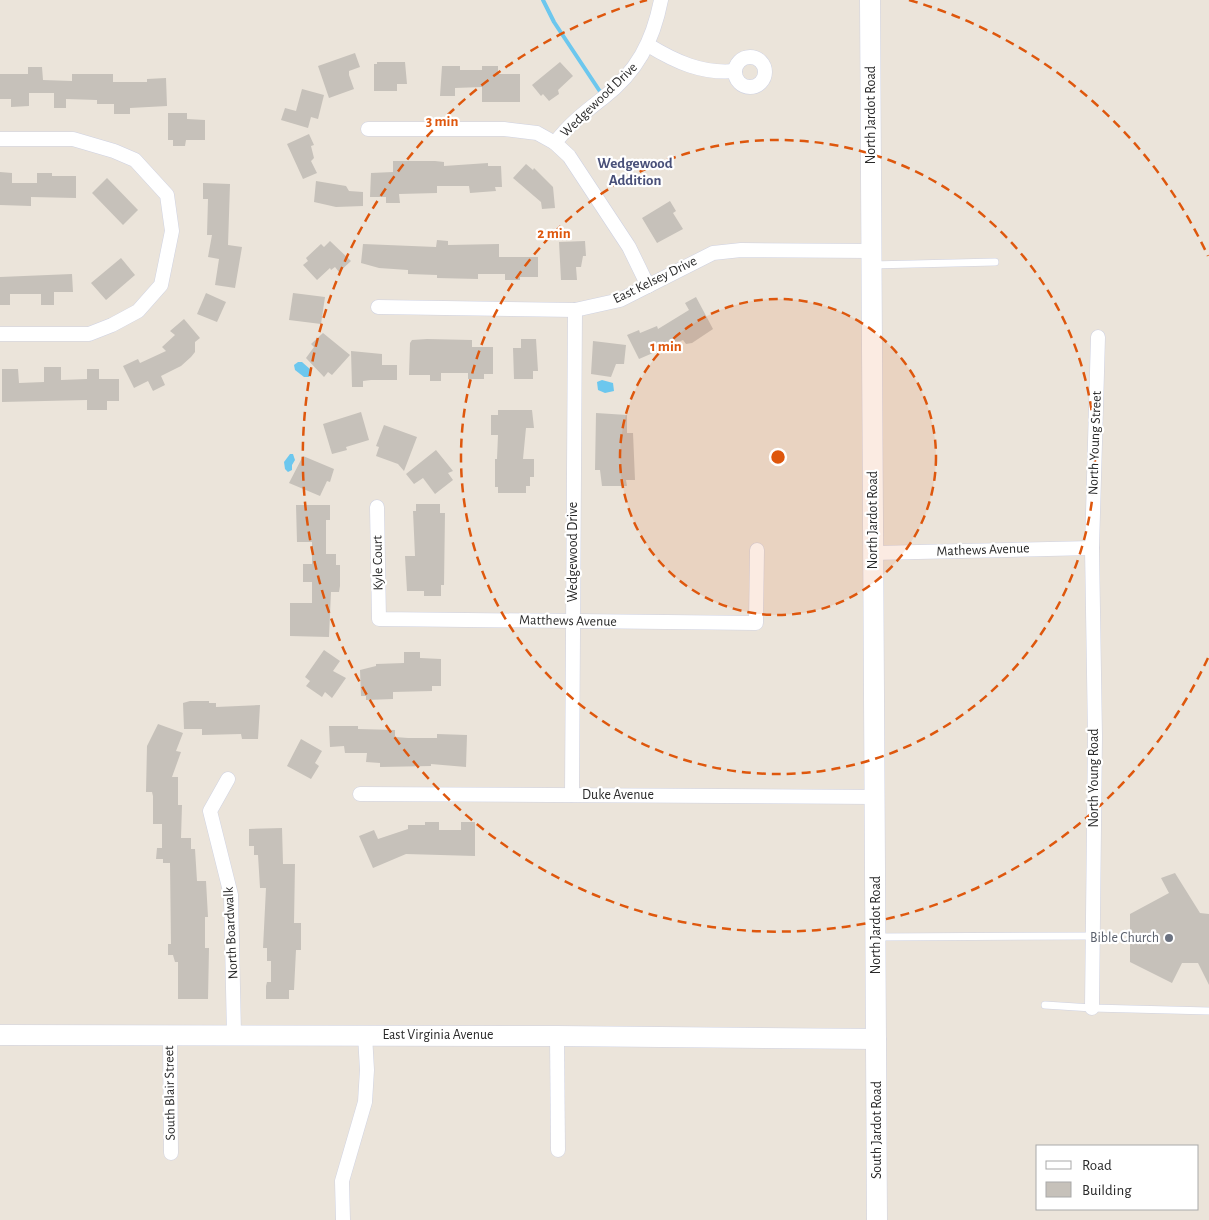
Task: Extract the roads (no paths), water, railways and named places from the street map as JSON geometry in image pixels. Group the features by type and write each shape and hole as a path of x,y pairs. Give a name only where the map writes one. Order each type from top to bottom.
{"main road":[{"name":"North Jardot Road","path":"870,0 876,1039"},
{"name":"East Virginia Avenue","path":"0,1035 234,1034 876,1039"},
{"name":"South Jardot Road","path":"876,1039 877,1220"}],"street":[{"name":"Wedgewood Drive","path":"555,143 580,114 604,97 632,71 648,45 661,0"},
{"path":"648,45 683,64 705,71 716,73 735,71"},
{"path":"368,129 521,130 537,133 555,143 569,156 629,247 648,286"},
{"path":"0,139 73,139 114,151 135,160 167,195 172,231 161,285 138,311 112,325 89,334 0,334"},
{"name":"East Kelsey Drive","path":"378,307 575,310 620,300 702,258 726,251 872,258"},
{"name":"Wedgewood Drive","path":"572,795 575,310"},
{"name":"North Young Street","path":"1092,548 1098,337"},
{"name":"Kyle Court","path":"377,506 380,619"},
{"name":"Mathews Avenue","path":"873,553 1092,548"},
{"name":"North Young Road","path":"1092,548 1095,736 1092,1008"},
{"name":"Matthews Avenue","path":"380,619 756,623 757,550"},
{"name":"North Boardwalk","path":"228,779 210,811 231,895 234,1034"},
{"name":"Duke Avenue","path":"360,794 876,797"},
{"name":"South Blair Street","path":"170,1034 171,1153"},
{"path":"343,1220 342,1181 365,1102 367,1070 365,1035"},
{"path":"558,1036 558,1150"}],"lane":[{"path":"872,258 995,262"},
{"path":"876,937 1092,936"},
{"path":"1045,1005 1209,1011"}],"water":[{"path":"302,362 311,370 309,377 304,377 295,370 294,365"},
{"path":"602,380 613,383 614,391 605,393 598,390 597,382"},
{"path":"290,454 293,454 295,460 292,470 288,472 285,469 284,462"}],"waterway":[{"path":"543,0 554,22 603,96"}],"place":[{"name":"Bible Church","path":"1169,938"}],"district":[{"name":"Wedgewood Addition","path":"635,172"}]}
